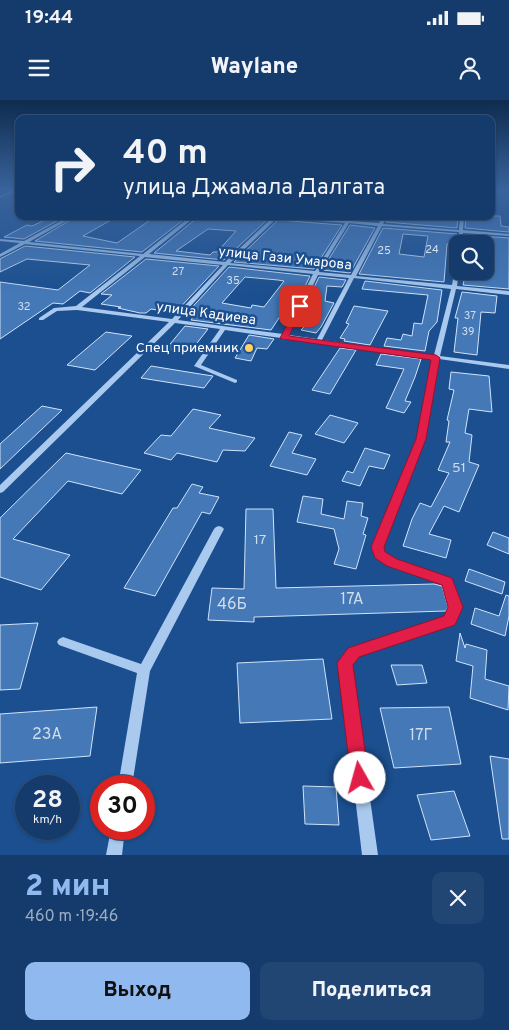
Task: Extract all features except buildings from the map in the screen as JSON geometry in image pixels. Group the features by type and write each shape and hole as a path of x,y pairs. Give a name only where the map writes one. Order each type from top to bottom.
{"street":[{"path":"0,256 58,224"},
{"path":"41,319 56,309 77,308 183,224"},
{"path":"0,490 174,322 225,265 267,224"},
{"path":"284,338 316,273 347,224"},
{"path":"373,224 509,235"},
{"path":"461,224 461,235"},
{"path":"318,342 381,225"},
{"name":"улица Гази Умарова","path":"0,240 352,278 509,292"},
{"path":"370,855 345,663 353,652 449,621 456,607 447,582 392,563 380,555 377,547 421,439 436,358 455,280"},
{"name":"улица Кадиева","path":"77,308 284,338 509,367"},
{"path":"223,329 196,366 235,381"},
{"path":"127,775 144,670 219,529"},
{"path":"63,642 144,670"},
{"path":"114,855 116,840"}],"place":[{"name":"Спец приемник","path":"249,348"}],"route":[{"path":"300,306 284,338 436,358 421,439 377,547 380,555 392,563 447,582 456,607 449,621 353,652 345,663 360,778"}]}
